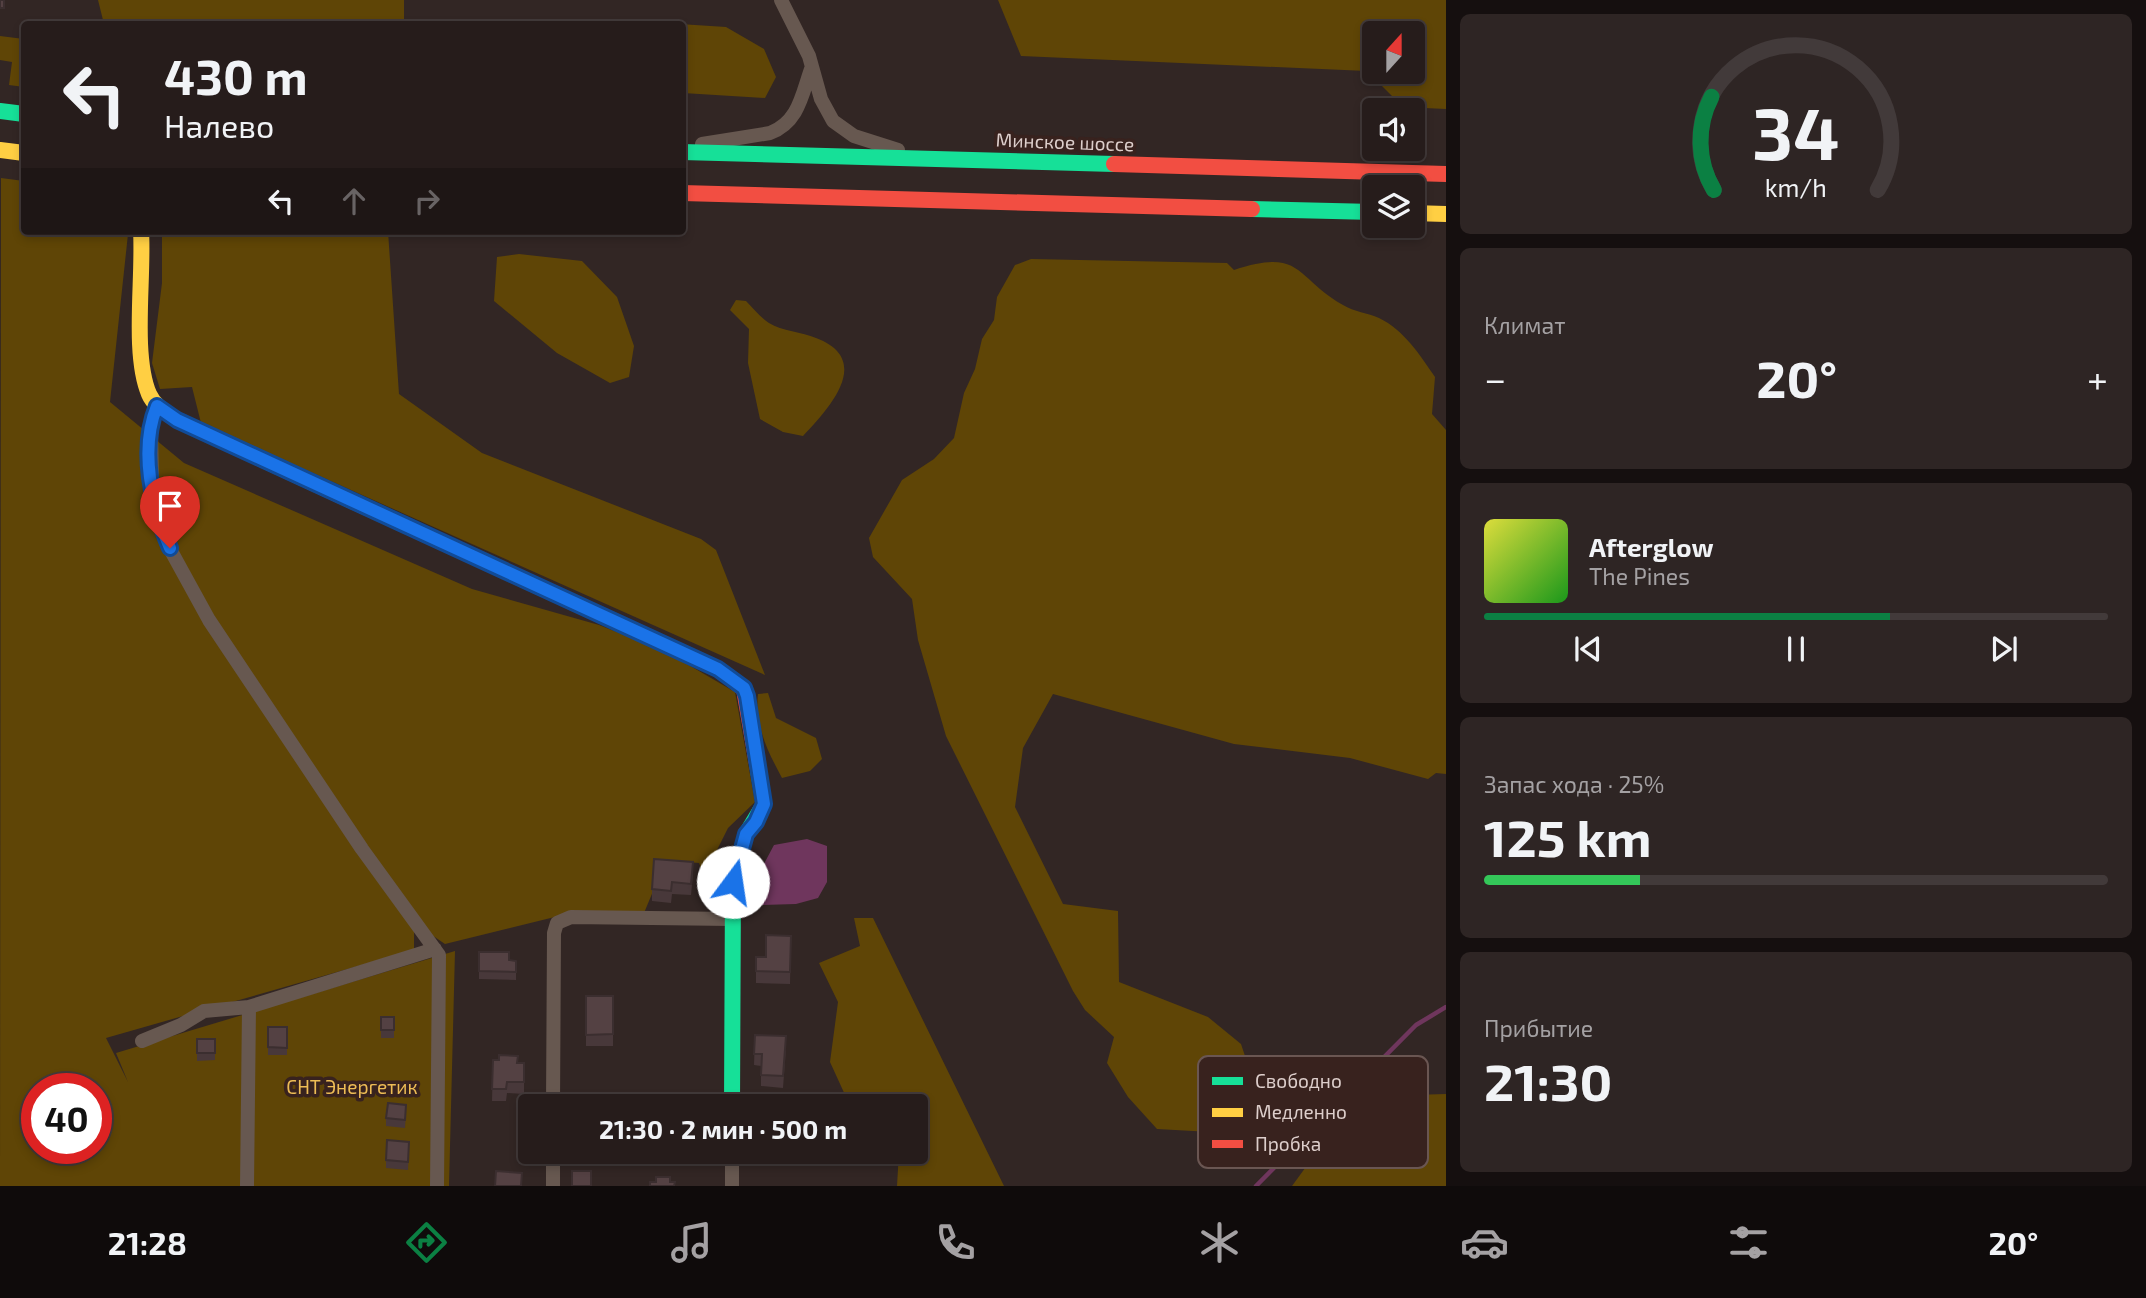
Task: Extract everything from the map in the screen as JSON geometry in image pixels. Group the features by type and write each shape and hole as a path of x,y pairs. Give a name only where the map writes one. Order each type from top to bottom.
{"main road":[{"path":"0,111 21,114"},
{"path":"0,150 21,153"},
{"name":"Минское шоссе","path":"686,150 1446,174"},
{"path":"686,193 1362,212"},
{"path":"1425,213 1446,214"},
{"path":"142,235 144,252 144,364 149,396 157,406 177,420 684,652 718,669 744,688 764,804 756,822 746,834 736,865 732,919 732,1094"}],"street":[{"path":"781,0 809,56 825,108 833,121 845,131 867,142 940,159"},
{"path":"686,149 770,133 781,128 798,108 811,69"},
{"path":"144,252 150,235"},
{"path":"157,406 151,428 152,482 156,514 170,548 217,631 362,849 427,941 436,949 441,974 437,1186"},
{"path":"553,1094 554,933 557,923 571,917 732,919"},
{"path":"142,1041 181,1025 204,1011 249,1007 436,949"},
{"path":"247,1186 249,1007"},
{"path":"553,1164 553,1186"},
{"path":"732,1164 732,1186"}],"green space":[{"path":"98,0 404,0 404,21 103,21"},
{"path":"998,0 1446,0 1446,109 1425,108 1425,98 1394,98 1380,84 1425,84 1425,21 1362,21 1362,71 1021,56"},
{"path":"686,24 726,27 764,49 776,77 765,98 686,93"},
{"path":"0,36 21,39 21,87 9,85 12,62 0,60"},
{"name":"СНТ Энергетик","path":"1,178 21,181 21,235 128,235 110,402 184,463 472,589 599,625 663,650 735,692 755,802 728,828 713,858 726,881 721,900 714,905 699,863 666,860 644,913 575,912 445,944 414,923 414,950 106,1038 128,1082 116,1053 455,951 449,1186 0,1186"},
{"path":"162,235 388,235 399,394 482,453 701,539 716,550 765,675 201,423 192,387 160,389 152,363 162,283"},
{"path":"519,254 582,261 617,297 634,346 629,377 610,383 557,353 494,301 497,257"},
{"path":"1031,259 1227,263 1234,270 1273,262 1286,264 1343,305 1379,318 1396,329 1411,344 1435,377 1432,414 1446,430 1446,774 1436,773 1428,779 1350,758 1234,744 1053,694 1023,748 1015,807 1063,904 1118,911 1119,982 1208,1017 1241,1044 1245,1056 1198,1056 1198,1131 1157,1129 1128,1097 1107,1063 1114,1037 1085,1010 1073,991 946,736 918,640 912,599 873,557 869,538 902,480 934,459 954,438 964,393 975,369 982,339 994,320 997,297 1015,265"},
{"path":"736,300 746,301 774,326 816,338 833,347 842,359 844,371 841,385 824,412 803,436 783,432 760,419 748,363 749,329 730,310"},
{"path":"768,693 776,718 816,738 822,759 810,771 782,778 767,748 758,716 758,694"},
{"path":"854,918 873,918 1004,1186 897,1186 898,1164 928,1164 928,1094 845,1094 830,1062 838,1002 819,963 860,946"},
{"path":"1446,1094 1446,1186 1292,1186 1305,1168 1428,1168 1428,1095"}],"shaded area":[{"path":"807,839 827,846 827,882 818,898 796,904 762,905 765,888 759,873 774,845"}],"building":[{"path":"0,0 4,0 4,8 0,8"},
{"path":"654,859 693,862 691,884 672,882 671,891 652,889"},
{"path":"766,935 791,936 790,972 756,971 756,957 766,957"},
{"path":"479,952 509,952 509,960 516,961 516,972 479,971"},
{"path":"586,996 613,996 613,1034 586,1035"},
{"path":"381,1017 394,1017 394,1030 381,1030"},
{"path":"268,1027 287,1027 287,1048 268,1047"},
{"path":"755,1035 786,1036 783,1076 761,1075 762,1054 754,1054"},
{"path":"197,1039 215,1039 215,1053 197,1053"},
{"path":"499,1055 518,1056 517,1063 524,1063 524,1082 507,1082 506,1089 492,1089 493,1060 499,1060"},
{"path":"388,1103 406,1105 405,1120 386,1118"},
{"path":"387,1140 409,1142 408,1162 386,1160"},
{"path":"496,1171 522,1173 521,1186 495,1186"},
{"path":"572,1171 591,1171 591,1186 572,1186"},
{"path":"656,1177 670,1177 670,1182 675,1182 674,1186 650,1186 650,1182 656,1182"}],"waterway":[{"path":"1385,1056 1416,1025 1446,1007"},
{"path":"1256,1186 1274,1168"}],"traffic: fast":[{"path":"0,111 21,114"},
{"path":"686,152 1114,164"},
{"path":"1252,209 1362,212"},
{"path":"732,1094 733,882 746,834 764,804 758,770"}],"traffic: slow":[{"path":"0,150 21,153"},
{"path":"1425,213 1446,214"},
{"path":"141,235 141,358 149,394 154,402 177,420 363,506"}],"traffic: jam":[{"path":"1114,164 1446,174"},
{"path":"686,193 1252,209"},
{"path":"363,506 718,669 744,689 758,770"}],"route":[{"path":"170,548 156,514 152,482 149,446 157,406 177,420 718,669 744,688 747,696 764,804 756,822 746,834 733,882"}]}
